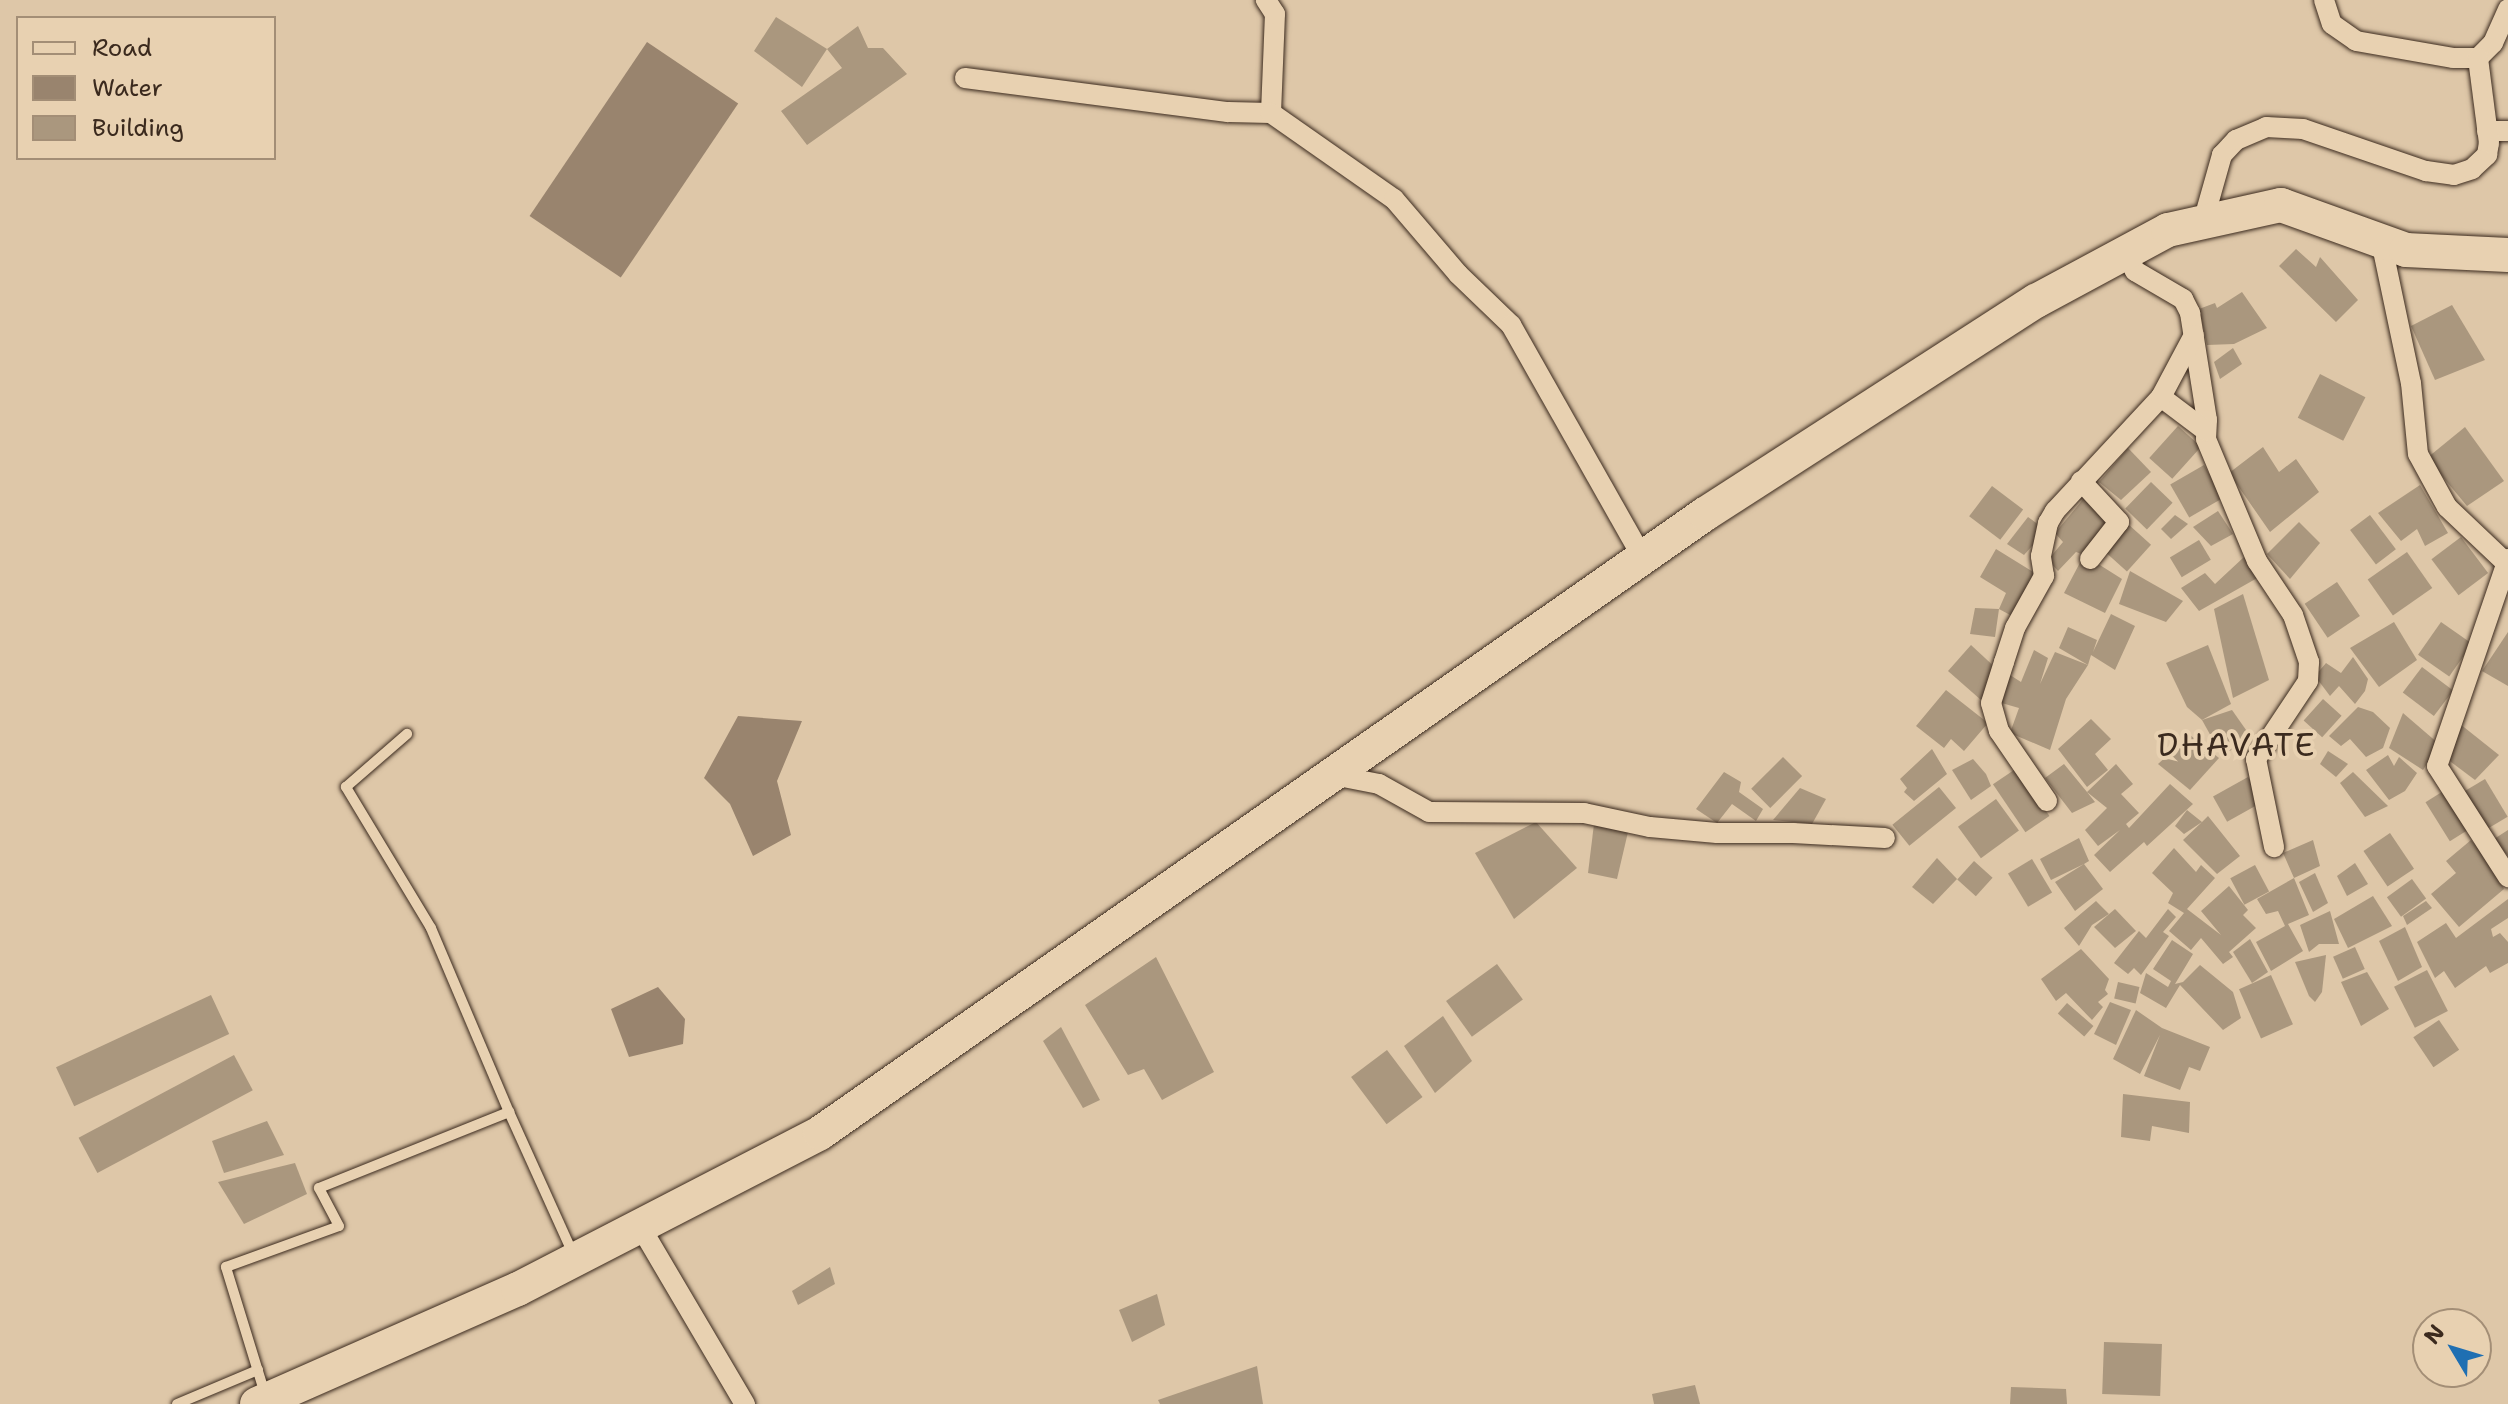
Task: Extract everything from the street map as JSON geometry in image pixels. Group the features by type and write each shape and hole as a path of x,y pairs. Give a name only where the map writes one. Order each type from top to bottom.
{"highway":[{"path":"260,1391 518,1289 820,1133 1643,558 2036,301 2168,230 2281,205 2406,250 2508,255"}],"street":[{"path":"1266,0 1275,14 1271,113"},
{"path":"2324,0 2332,24 2356,41 2453,58 2478,58 2493,43 2508,9"},
{"path":"2203,222 2222,155 2236,140 2254,130 2284,126 2303,129 2426,171 2454,175 2472,169 2487,155 2478,58"},
{"path":"965,78 1228,112 1271,113 1394,199 1458,274 1511,325 1643,558"},
{"path":"2487,131 2508,131"},
{"path":"2381,241 2411,383 2418,454 2447,507 2506,560 2437,766 2508,877"},
{"path":"2126,252 2135,271 2183,299 2194,335 2206,439 2257,561 2293,615 2309,662 2308,681 2256,759 2274,847"},
{"path":"2047,801 1999,731 1991,703 2015,628 2044,576 2041,556 2048,523 2081,481 2161,397 2194,335"},
{"path":"2161,397 2206,431"},
{"path":"2081,481 2119,522 2090,559"},
{"path":"1333,775 1379,784 1429,812 1584,813 1650,827 1717,833 1885,838"},
{"path":"640,1226 745,1404"}],"lane":[{"path":"407,734 346,787 431,928 575,1259"},
{"path":"177,1404 260,1391 226,1267 339,1226 319,1188 509,1112"}],"water":[{"path":"647,42 738,104 621,278 530,216"},
{"path":"738,716 802,721 777,781 791,835 753,856 730,804 704,778"},
{"path":"658,987 685,1019 683,1044 629,1057 611,1009"}],"building":[{"path":"776,17 827,49 802,87 754,51"},
{"path":"858,26 868,48 883,48 907,74 807,145 781,111 842,68 827,49"},
{"path":"2296,249 2316,267 2320,257 2358,300 2336,322 2279,266"},
{"path":"2242,292 2267,328 2234,344 2207,345 2199,309 2215,303 2217,308"},
{"path":"2452,305 2485,360 2435,380 2411,326"},
{"path":"2233,348 2242,364 2220,379 2214,362"},
{"path":"2320,374 2365,397 2343,441 2298,418"},
{"path":"2178,426 2201,447 2172,479 2149,458"},
{"path":"2465,427 2504,481 2467,506 2427,458"},
{"path":"2263,447 2279,472 2296,459 2319,492 2270,532 2229,473"},
{"path":"2128,448 2151,472 2121,500 2099,482"},
{"path":"2204,465 2223,498 2189,517 2170,485"},
{"path":"2151,482 2173,503 2147,529 2125,509"},
{"path":"2420,485 2448,533 2425,546 2417,529 2401,541 2378,513"},
{"path":"1992,486 2023,509 2000,540 1969,516"},
{"path":"2085,497 2109,517 2084,555 2076,552 2058,571 2048,560 2063,542 2055,533"},
{"path":"2218,511 2233,534 2211,546 2193,527"},
{"path":"2175,515 2188,524 2171,539 2161,529"},
{"path":"2370,515 2396,549 2376,564 2350,530"},
{"path":"2028,517 2046,530 2024,555 2007,544"},
{"path":"2299,522 2320,543 2290,579 2267,554"},
{"path":"2128,524 2151,545 2127,571 2104,551"},
{"path":"2461,537 2488,573 2459,595 2431,559"},
{"path":"2199,540 2211,560 2182,577 2170,558"},
{"path":"1996,549 2038,575 2012,616 1999,609 2006,593 1980,577"},
{"path":"2407,552 2432,588 2393,616 2368,580"},
{"path":"2084,555 2122,579 2105,613 2064,593"},
{"path":"2244,557 2259,577 2199,611 2181,588 2205,573 2215,584"},
{"path":"2130,571 2183,601 2166,622 2119,604"},
{"path":"2337,582 2360,616 2328,638 2305,604"},
{"path":"2243,594 2269,680 2233,698 2214,609"},
{"path":"1975,608 1999,609 1995,637 1970,634"},
{"path":"2111,614 2135,626 2115,670 2091,655 2088,665 2059,648 2068,627 2097,640 2093,652"},
{"path":"2394,622 2417,660 2379,687 2350,648"},
{"path":"2441,622 2472,644 2449,677 2418,655"},
{"path":"2508,632 2508,686 2482,671"},
{"path":"1971,645 1999,671 1981,700 1948,671"},
{"path":"2208,645 2231,704 2202,720 2187,707 2166,663"},
{"path":"2034,650 2048,658 2040,684 2055,652 2088,665 2066,699 2050,750 2010,733 2019,708 1998,702 2010,675 2021,682"},
{"path":"2353,657 2368,679 2365,691 2355,704 2339,686 2330,696 2315,676 2326,663 2341,673"},
{"path":"2422,667 2453,690 2434,716 2403,693"},
{"path":"1946,690 1988,723 1964,751 1951,739 1944,748 1916,726"},
{"path":"2323,699 2342,716 2322,737 2304,721"},
{"path":"2358,707 2373,712 2390,728 2383,748 2366,757 2350,739 2341,746 2329,736"},
{"path":"2232,710 2251,737 2222,756 2202,720"},
{"path":"2403,713 2439,744 2423,770 2389,748"},
{"path":"2091,719 2111,739 2095,754 2108,770 2087,787 2058,749"},
{"path":"2460,724 2499,755 2475,780 2447,759"},
{"path":"2190,735 2219,758 2190,790 2158,764"},
{"path":"1932,749 1947,774 1914,801 1904,792 1907,788 1900,779"},
{"path":"2328,751 2348,764 2336,777 2320,764"},
{"path":"2388,755 2394,766 2399,757 2417,773 2405,791 2389,800 2366,770"},
{"path":"1783,757 1802,776 1770,808 1751,789"},
{"path":"1973,759 1986,774 1991,786 1971,800 1952,770"},
{"path":"2064,764 2095,802 2072,813 2045,778"},
{"path":"2116,764 2133,784 2121,794 2139,813 2126,824 2129,828 2170,784 2193,804 2147,846 2144,842 2110,872 2094,855 2120,830 2098,846 2085,830 2107,808 2087,792"},
{"path":"2017,768 2049,816 2025,832 1993,784"},
{"path":"1724,772 1741,782 1739,792 1763,809 1756,821 1732,804 1717,823 1696,809"},
{"path":"2353,772 2388,806 2365,817 2340,783"},
{"path":"2248,777 2262,802 2227,822 2213,796"},
{"path":"2485,779 2508,817 2487,829 2464,791"},
{"path":"1939,787 1956,808 1909,846 1892,825"},
{"path":"1800,788 1826,799 1812,824 1773,820"},
{"path":"2445,790 2469,829 2450,841 2425,802"},
{"path":"1996,799 2019,831 1981,858 1958,827"},
{"path":"2187,810 2202,822 2184,834 2175,826"},
{"path":"2208,816 2240,856 2217,874 2183,840"},
{"path":"1536,822 1577,868 1514,919 1475,853"},
{"path":"1594,824 1628,832 1617,879 1588,873"},
{"path":"2508,830 2508,856 2494,839"},
{"path":"2390,833 2414,869 2388,887 2363,851"},
{"path":"2079,838 2089,861 2051,880 2040,859"},
{"path":"2313,840 2320,866 2294,878 2283,853"},
{"path":"2471,840 2494,867 2504,889 2459,927 2431,894 2456,873 2446,861"},
{"path":"2174,848 2196,872 2201,865 2215,878 2187,909 2221,935 2201,911 2229,886 2248,910 2243,915 2256,928 2229,952 2233,957 2223,964 2201,938 2191,950 2169,931 2184,913 2168,903 2173,893 2152,873"},
{"path":"1937,858 1957,879 1933,904 1912,887"},
{"path":"2032,859 2052,892 2028,907 2008,873"},
{"path":"1974,861 1993,878 1976,896 1957,880"},
{"path":"2355,863 2368,884 2347,896 2337,876"},
{"path":"2084,864 2103,889 2075,911 2055,882"},
{"path":"2255,865 2269,891 2244,905 2230,878"},
{"path":"2315,873 2328,903 2313,912 2299,882"},
{"path":"2294,878 2309,915 2288,924 2303,951 2271,971 2256,942 2285,926 2278,911 2266,914 2257,899"},
{"path":"2412,879 2426,898 2401,917 2387,897"},
{"path":"2373,896 2392,926 2348,948 2334,919"},
{"path":"2508,899 2508,918 2491,929 2493,937 2500,933 2508,942 2508,963 2490,973 2486,966 2455,988 2444,971 2435,978 2417,942 2446,923 2456,938"},
{"path":"2096,901 2109,914 2092,925 2079,946 2064,928"},
{"path":"2426,901 2432,908 2407,925 2403,916"},
{"path":"2115,909 2136,931 2115,948 2094,927"},
{"path":"2168,909 2176,917 2163,932 2169,936 2141,975 2134,968 2128,974 2114,963 2139,931 2146,938"},
{"path":"2330,911 2339,944 2319,944 2309,952 2300,925"},
{"path":"2405,927 2422,967 2398,981 2379,941"},
{"path":"2250,939 2268,972 2252,983 2233,952"},
{"path":"2172,940 2193,954 2175,984 2183,982 2200,965 2233,992 2241,1018 2223,1030 2180,985 2166,1008 2140,993 2146,973 2168,987 2171,981 2153,969"},
{"path":"2355,947 2365,969 2343,979 2333,957"},
{"path":"2081,949 2109,979 2105,990 2108,994 2098,1002 2103,1007 2092,1020 2066,993 2056,1001 2041,979"},
{"path":"2326,955 2322,992 2315,1002 2309,996 2295,962"},
{"path":"1156,957 1214,1072 1162,1100 1144,1069 1128,1075 1085,1005"},
{"path":"1497,964 1523,1000 1472,1037 1446,1001"},
{"path":"2427,970 2448,1011 2415,1028 2394,987"},
{"path":"2367,972 2389,1009 2361,1026 2341,982"},
{"path":"2271,975 2293,1024 2261,1039 2239,989"},
{"path":"2118,982 2139,987 2136,1004 2114,999"},
{"path":"211,995 229,1034 74,1106 56,1067"},
{"path":"2110,1002 2131,1010 2116,1045 2094,1034"},
{"path":"2067,1003 2093,1026 2084,1037 2058,1014"},
{"path":"2136,1010 2162,1028 2210,1047 2200,1071 2189,1067 2180,1090 2144,1076 2160,1035 2140,1074 2113,1059"},
{"path":"1443,1016 1472,1061 1435,1093 1404,1046"},
{"path":"2439,1020 2459,1050 2433,1067 2413,1037"},
{"path":"1061,1027 1100,1100 1083,1108 1043,1041"},
{"path":"1387,1050 1423,1097 1387,1124 1351,1077"},
{"path":"234,1055 253,1090 97,1173 79,1138"},
{"path":"2123,1094 2190,1102 2189,1133 2152,1126 2150,1141 2121,1137"},
{"path":"267,1121 284,1155 224,1173 212,1141"},
{"path":"295,1163 307,1194 244,1224 218,1182"},
{"path":"830,1267 835,1284 798,1305 792,1291"},
{"path":"1157,1294 1165,1325 1132,1342 1119,1310"},
{"path":"2104,1342 2162,1344 2160,1396 2102,1394"},
{"path":"1257,1366 1263,1404 1160,1404 1158,1400"},
{"path":"1695,1385 1700,1404 1654,1404 1652,1394"},
{"path":"2011,1387 2066,1389 2067,1404 2010,1404"}],"district":[{"name":"DHAVATE","path":"2237,745"}]}
